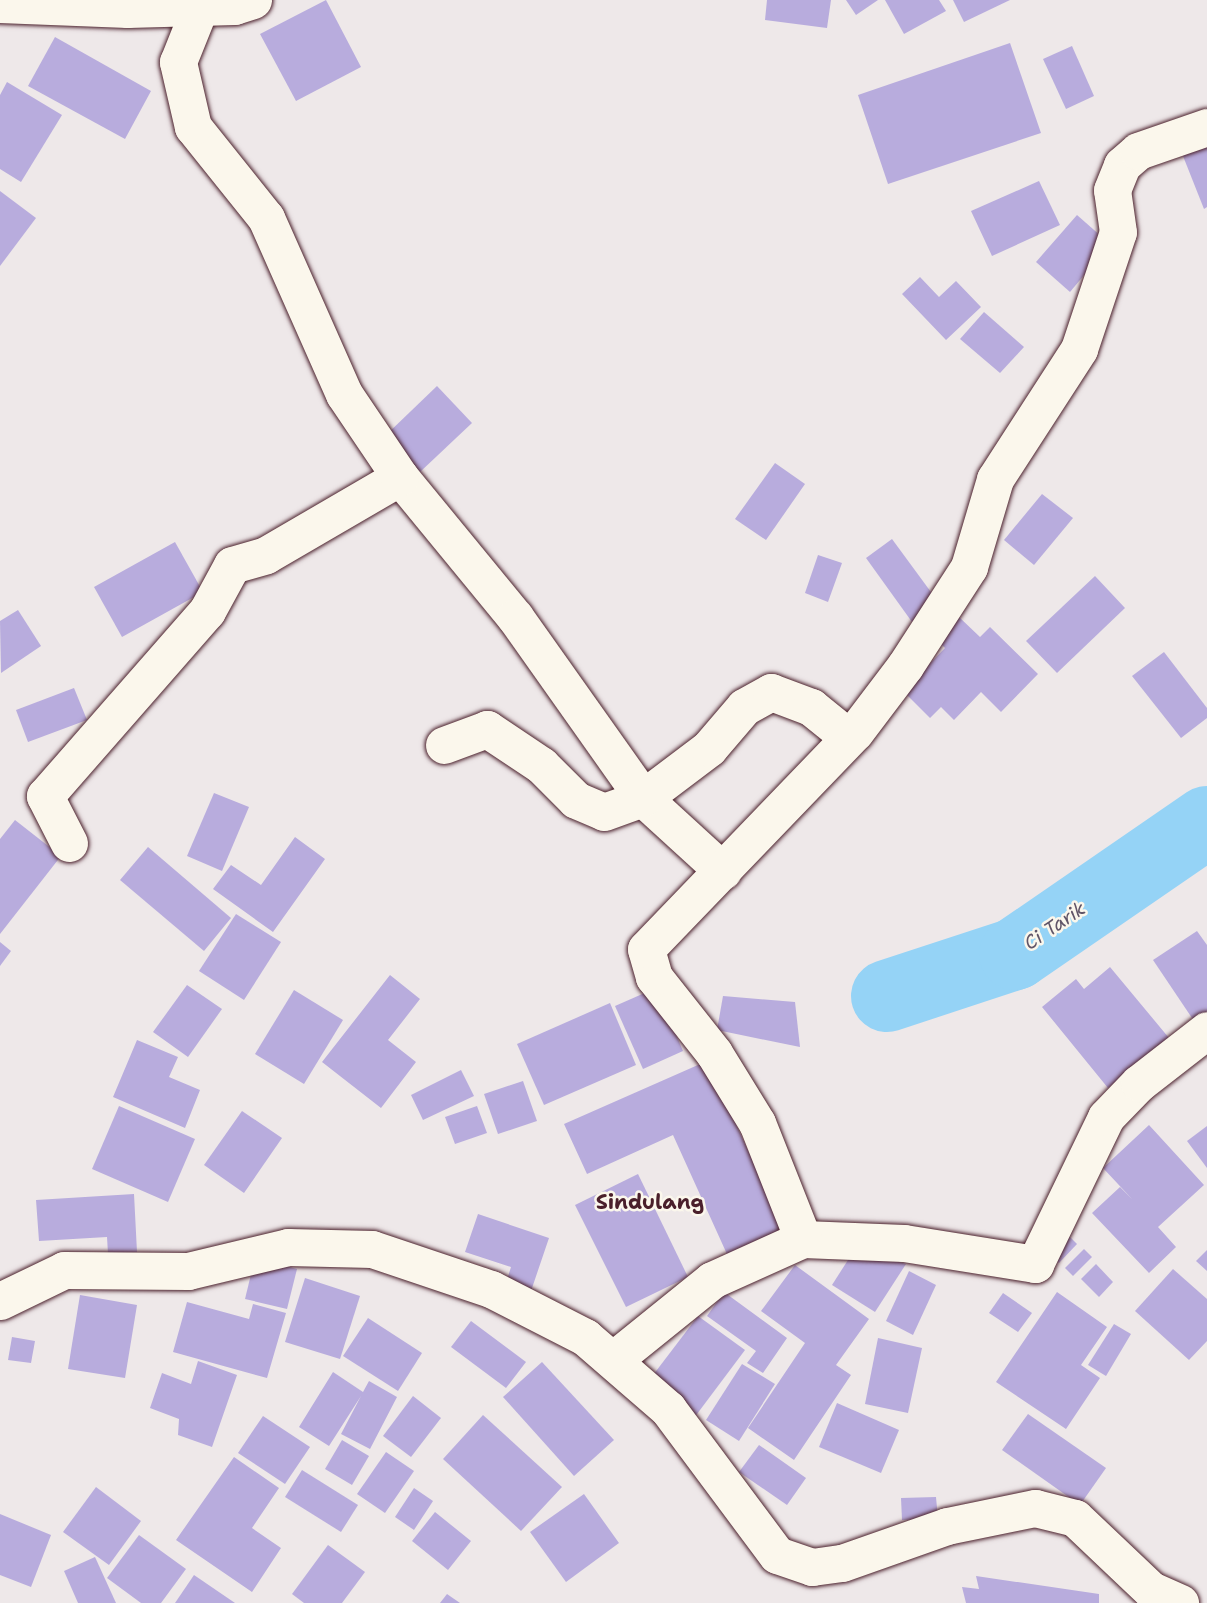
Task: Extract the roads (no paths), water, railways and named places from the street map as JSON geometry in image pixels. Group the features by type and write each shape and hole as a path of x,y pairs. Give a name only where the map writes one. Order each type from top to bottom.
{"street":[{"path":"0,4 200,7 253,0"},
{"path":"200,7 178,62 193,127 265,218 344,394 400,477 515,617 643,798 723,871"},
{"path":"803,1239 757,1123 714,1053 650,963 723,871 884,696 969,567 995,479 1079,349 1118,232 1112,190 1122,166 1138,151 1207,127"},
{"path":"69,843 45,796 207,611 232,565 266,555 400,477"},
{"path":"444,745 486,729 586,804 604,812 643,798 709,748 744,707 771,692 811,707 848,737"},
{"path":"613,1360 712,1280 803,1239 904,1243 1035,1264 1045,1254 1107,1117 1139,1083 1207,1030"},
{"path":"0,1301 64,1270 188,1271 288,1247 339,1244 491,1289 585,1337 668,1409 777,1555 812,1567 842,1563 947,1526 1034,1508 1075,1518 1151,1590 1180,1603"},
{"path":"1191,1603 1207,1597"}],"waterway":[{"name":"Ci Tarik","path":"887,996 1015,954 1207,822"}],"district":[{"name":"Sindulang","path":"650,1202"}]}
